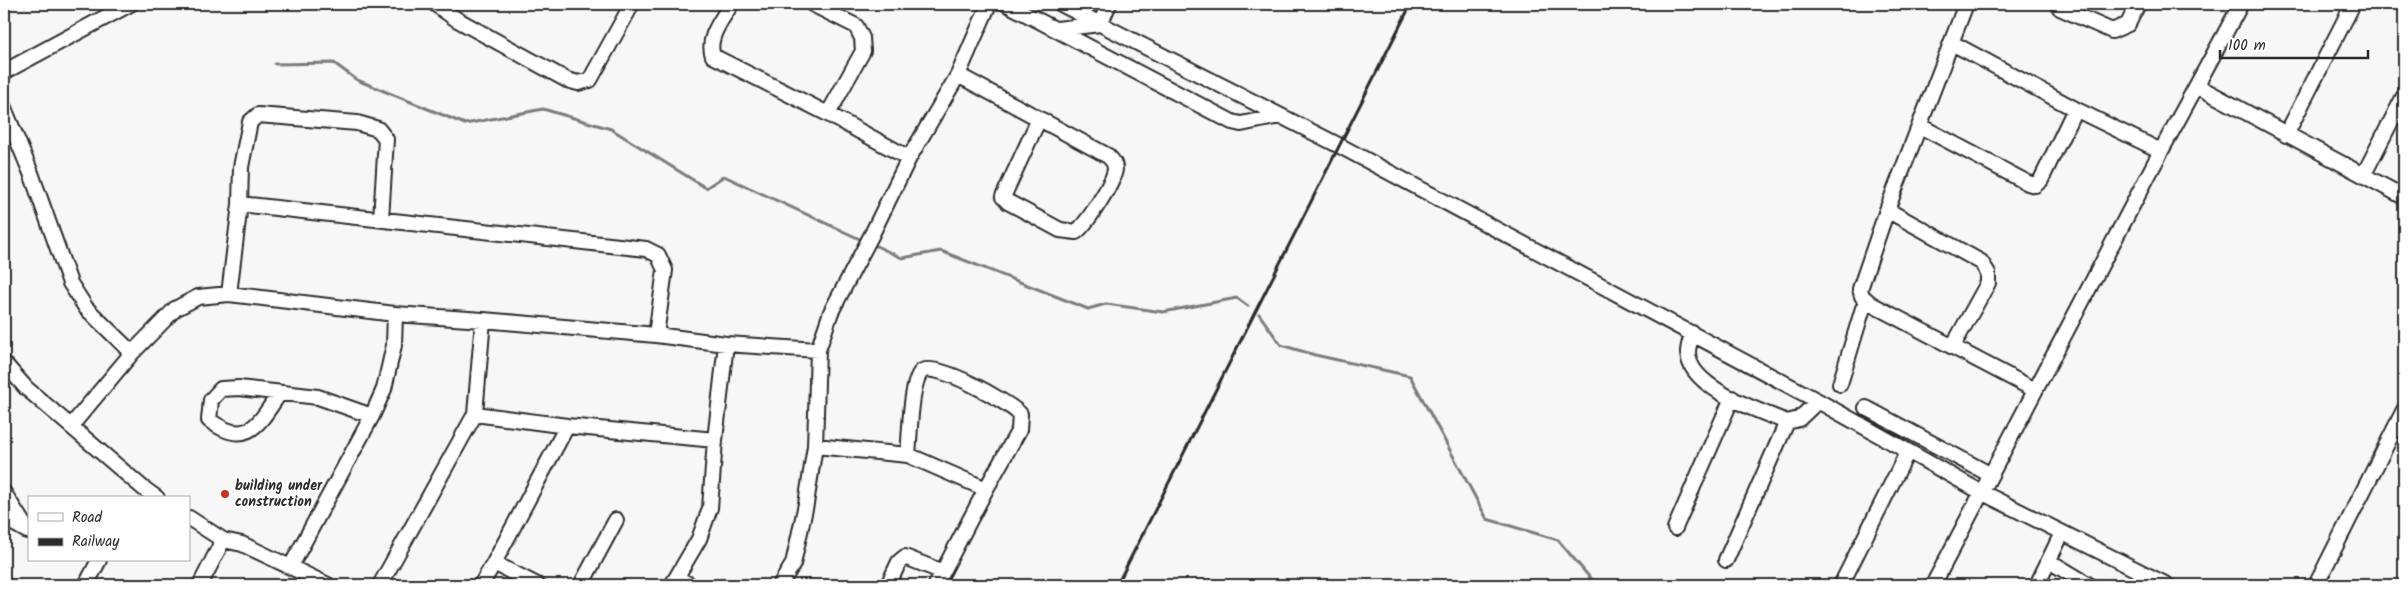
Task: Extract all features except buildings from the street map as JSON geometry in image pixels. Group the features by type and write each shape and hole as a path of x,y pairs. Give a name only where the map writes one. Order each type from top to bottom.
{"street":[{"path":"4,72 130,4"},
{"path":"435,4 464,24 567,80 578,83 590,80 625,6"},
{"path":"731,4 712,37 709,48 713,56 828,114 909,158"},
{"path":"812,4 856,26 862,38 863,51 828,114"},
{"path":"780,585 793,564 806,504 815,446 818,350 831,312 909,158 958,74 989,4"},
{"path":"1007,4 1232,122 1241,124 1280,116"},
{"path":"1061,4 1280,116 1692,333 1818,401 1907,453 2168,585"},
{"path":"1100,24 1109,4"},
{"path":"1966,4 1887,210 1861,283 1862,296 1871,304 2035,390"},
{"path":"2058,4 2060,8 2112,31 2128,24 2138,4"},
{"path":"1933,585 2161,151 2241,4"},
{"path":"2286,135 2353,4"},
{"path":"1057,29 1100,24"},
{"path":"1952,43 2075,109 2161,151"},
{"path":"958,74 1108,156 1115,166 1113,176 1086,222 1076,232 1060,230 1002,197 1039,119"},
{"path":"2197,86 2404,197"},
{"path":"2364,174 2404,96"},
{"path":"4,108 31,173 70,283 86,308 132,353"},
{"path":"1920,126 2035,185 2040,180 2075,109"},
{"path":"230,294 240,204 241,167 250,122 258,115 357,123 378,129 386,139 381,219"},
{"path":"240,204 646,249 658,255 665,270 656,335"},
{"path":"1887,210 1981,262 1988,272 1988,283 1952,346"},
{"path":"71,426 132,353 175,309 198,297 230,294 395,314 656,335 726,344 818,350"},
{"path":"1840,384 1864,308"},
{"path":"291,566 372,416 384,389 394,345 395,314"},
{"path":"380,585 475,414 483,320"},
{"path":"1692,333 1688,352 1696,374 1704,382 1732,398 1787,422 1799,419 1818,401"},
{"path":"690,585 674,581 699,539 710,508 715,440 726,344"},
{"path":"4,363 26,388 71,426 140,493"},
{"path":"908,455 915,387 923,370 928,369 948,373 979,388 1018,412 1021,417 1019,430 936,585"},
{"path":"279,394 257,426 241,434 223,430 209,420 211,400 221,389 239,388 318,397 372,416"},
{"path":"1675,528 1732,398"},
{"path":"1866,408 1991,475"},
{"path":"2316,585 2404,410"},
{"path":"475,414 567,426 715,440"},
{"path":"1726,560 1787,422"},
{"path":"481,585 567,426"},
{"path":"815,446 908,455 986,489"},
{"path":"1841,585 1907,453"},
{"path":"4,493 28,531"},
{"path":"4,518 28,531"},
{"path":"190,519 223,540 242,544 328,585"},
{"path":"582,585 616,520"},
{"path":"2037,585 2062,533"},
{"path":"200,585 223,540"},
{"path":"888,585 899,562 905,558 943,572"},
{"path":"2049,561 2089,585"},
{"path":"86,585 94,562"},
{"path":"494,563 537,585"}],"waterway":[{"path":"275,64 334,63 357,80 465,124 543,109 611,129 706,188 724,176 864,241"},
{"path":"872,244 902,258 941,251 1088,309 1106,304 1163,312 1237,298 1248,306"},
{"path":"1259,314 1281,345 1315,355 1410,376 1487,519 1558,540 1591,579 1607,585"}],"railway":[{"path":"1117,585 1411,4"}],"place":[{"name":"building under construction","path":"225,494"}]}
